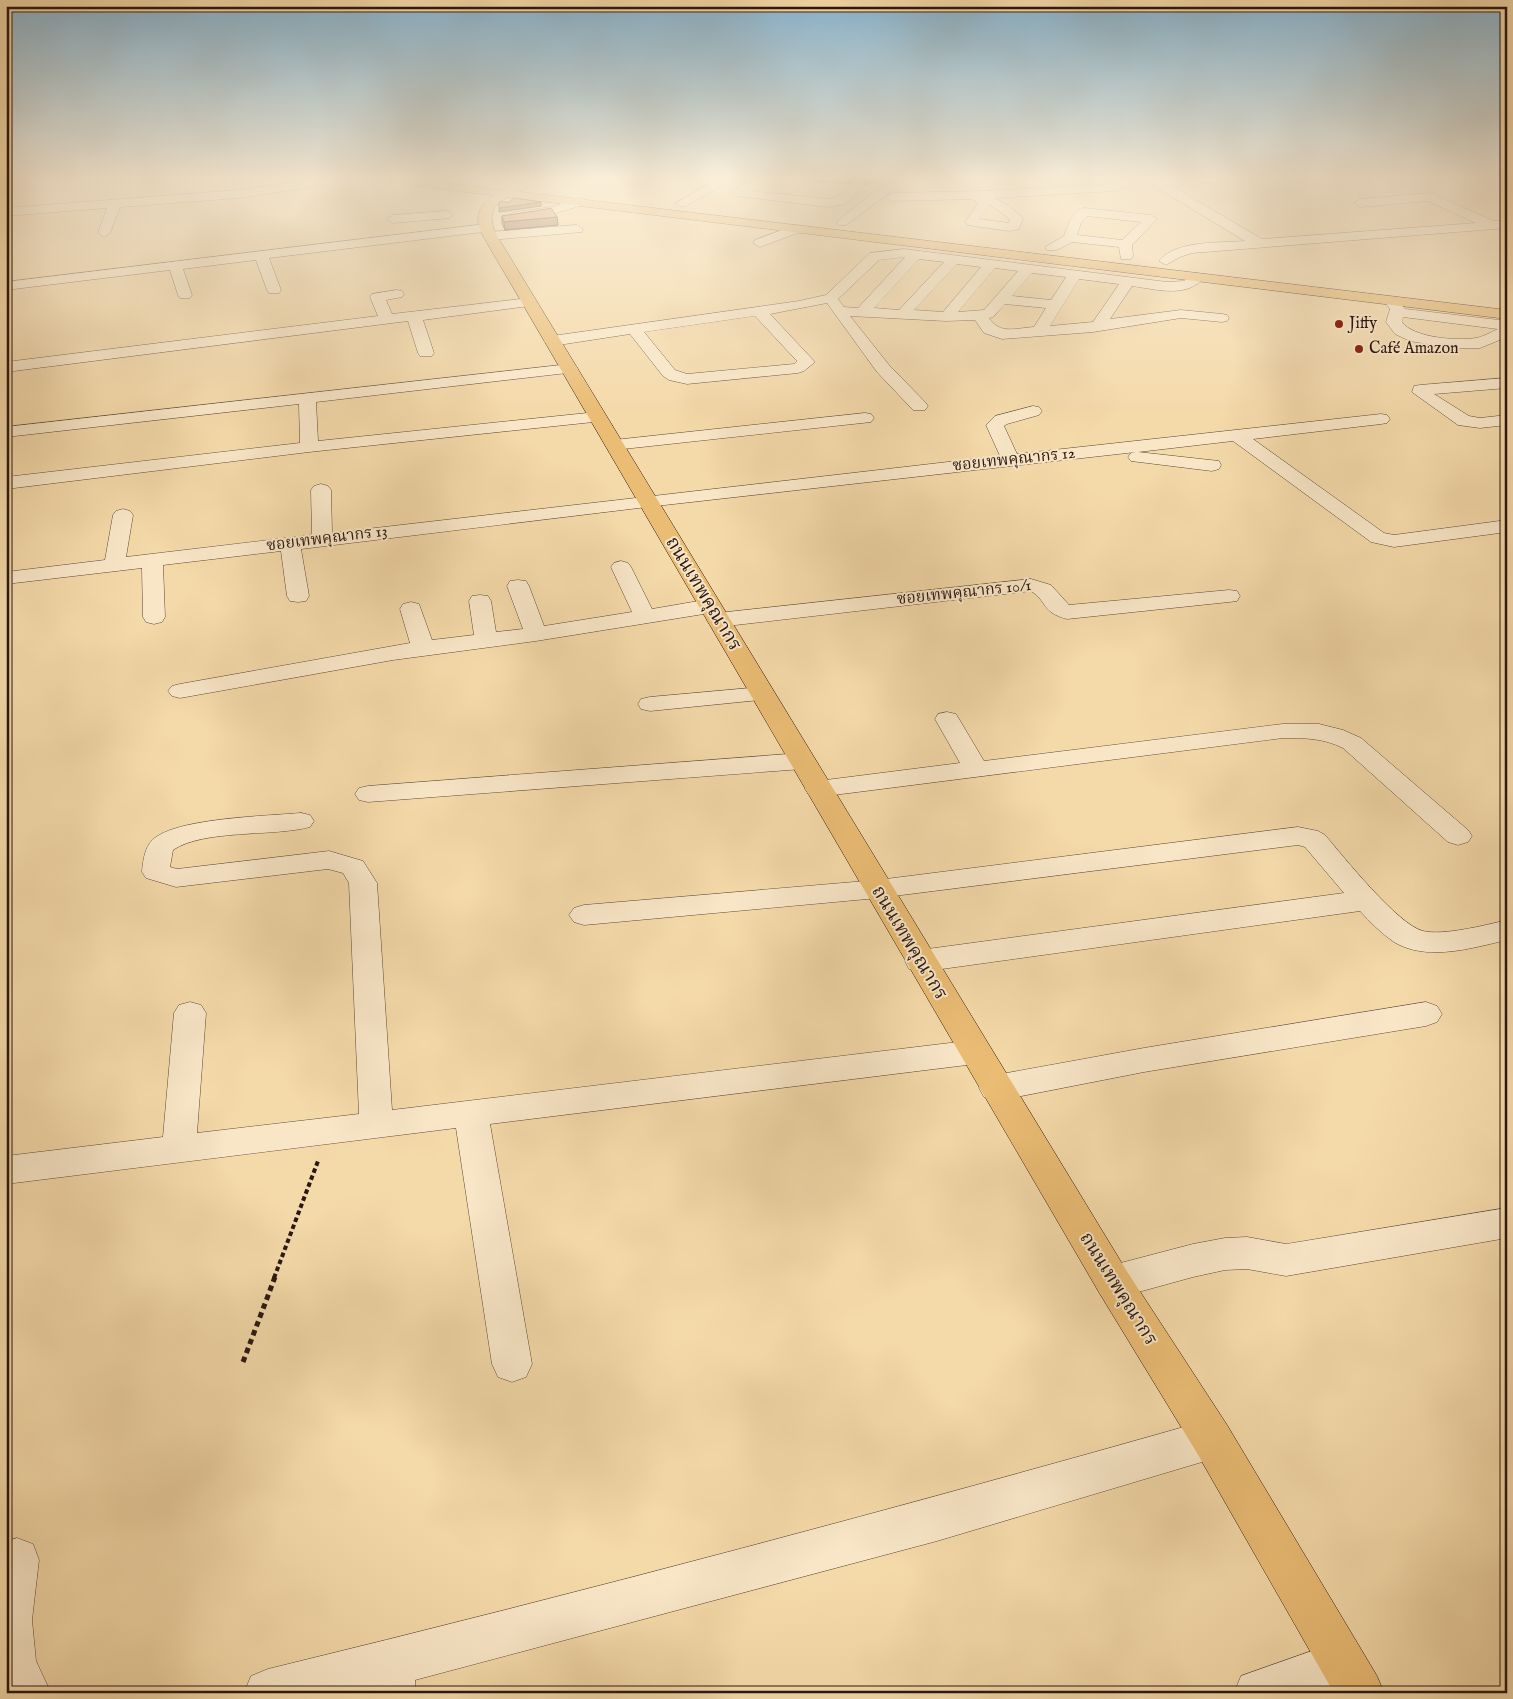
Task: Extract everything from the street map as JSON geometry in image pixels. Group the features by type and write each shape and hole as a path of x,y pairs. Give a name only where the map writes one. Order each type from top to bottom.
{"main road":[{"name":"ถนนเทพคุณากร","path":"509,256 529,302 597,417 974,1052 1113,1282 1212,1439 1352,1678"},
{"path":"1024,256 1197,277 1394,306 1507,315"},
{"path":"1149,256 1166,261 1371,285"}],"street":[{"path":"6,286 45,287 77,281 79,277 250,256"},
{"path":"261,256 274,290"},
{"path":"835,305 876,256"},
{"path":"862,312 914,256"},
{"path":"933,256 1180,287 1188,285 1197,277"},
{"path":"1166,261 1173,256"},
{"path":"903,314 954,259"},
{"path":"946,317 991,264"},
{"path":"175,265 185,295"},
{"path":"41,266 45,287"},
{"path":"552,341 759,311 835,305 862,312 946,317 980,316 988,314 1029,268"},
{"path":"6,274 18,276 21,285"},
{"path":"1038,332 1076,274"},
{"path":"1098,325 1128,281"},
{"path":"387,319 376,297 397,294"},
{"path":"1004,298 1056,305"},
{"path":"6,367 260,342 387,319 529,302"},
{"path":"835,305 875,360 898,387 919,406"},
{"path":"1507,326 1394,306 1394,322 1400,330 1415,338 1451,343 1480,343 1507,331"},
{"path":"634,329 669,373 675,377 687,379 798,368 807,362 759,311"},
{"path":"980,316 993,333 1038,332 1181,314 1222,318"},
{"path":"414,316 426,353"},
{"path":"6,432 570,370"},
{"path":"1507,382 1425,389 1420,390 1420,392 1464,421 1480,423 1507,420"},
{"path":"307,398 309,447"},
{"path":"1011,460 996,430 996,425 1001,420 1033,411"},
{"path":"6,483 309,447 597,417"},
{"path":"614,445 865,418"},
{"name":"ซอยเทพคุณากร 12","path":"647,501 1381,419"},
{"path":"1236,435 1378,538 1394,541 1507,526"},
{"path":"1104,450 1143,458 1212,465"},
{"path":"981,464 997,476 1031,475"},
{"path":"321,490 322,540"},
{"name":"ซอยเทพคุณากร 13","path":"6,578 647,501"},
{"path":"114,565 123,515"},
{"path":"290,544 298,596"},
{"path":"152,560 154,617"},
{"path":"621,567 645,617"},
{"name":"ซอยเทพคุณากร 10/1","path":"180,691 284,674 357,658 645,617 714,613 1031,585 1039,586 1045,590 1055,607 1067,612 1229,596"},
{"path":"518,586 536,634"},
{"path":"480,601 486,641"},
{"path":"411,609 423,648"},
{"path":"650,704 762,694"},
{"path":"947,720 976,769"},
{"path":"818,789 1273,733 1314,730 1333,733 1352,743 1458,836"},
{"path":"368,794 802,761"},
{"path":"301,821 195,832 174,838 164,844 159,854 156,872 176,878 329,860 353,867 363,882 376,1124"},
{"path":"584,915 878,889 1308,836 1315,841 1366,900 1401,933 1416,940 1434,942 1506,931"},
{"path":"920,961 1366,900"},
{"path":"179,1148 190,1013"},
{"path":"996,1088 1144,1060 1426,1014"},
{"path":"6,1170 974,1052"},
{"path":"471,1113 512,1364"},
{"path":"1113,1282 1223,1254 1244,1252 1277,1260 1286,1260 1507,1223"},
{"path":"268,1693 391,1678 1212,1439"},
{"path":"17,1560 9,1620 13,1664 27,1693"},
{"path":"1258,1693 1352,1678"}],"path":[{"path":"243,1362 330,1130"}],"place":[{"name":"Jiffy","path":"1339,324"},
{"name":"Café Amazon","path":"1359,349"}]}
